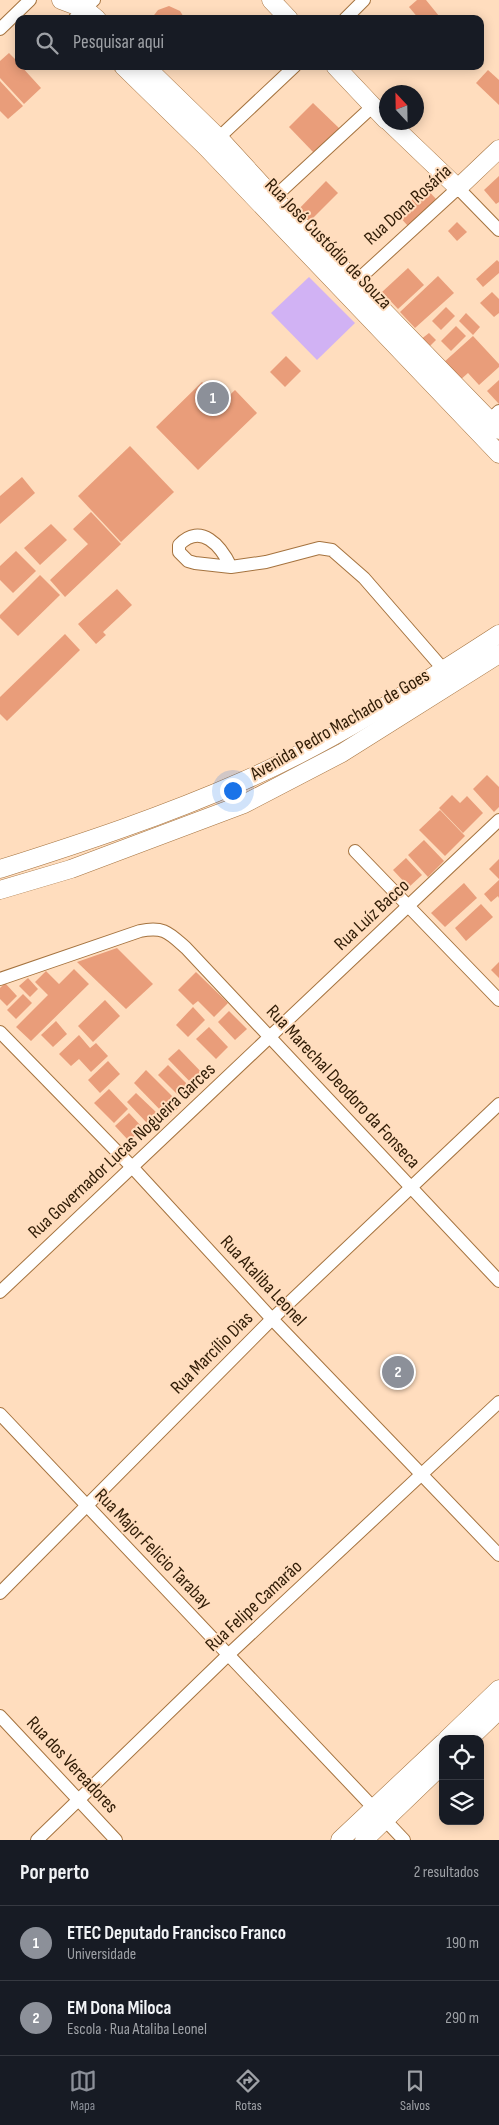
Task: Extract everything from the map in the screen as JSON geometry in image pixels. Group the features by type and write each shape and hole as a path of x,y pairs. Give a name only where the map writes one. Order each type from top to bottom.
{"street":[{"path":"0,29 30,0"},
{"path":"272,0 285,15"},
{"path":"349,15 364,0"},
{"path":"63,2 85,13"},
{"name":"Rua José Custódio de Souza","path":"129,70 213,143"},
{"name":"Rua José Custódio de Souza","path":"148,70 268,202 350,287 491,423 499,454"},
{"path":"213,143 291,70"},
{"path":"339,70 379,113"},
{"path":"268,202 372,106"},
{"path":"398,130 499,230"},
{"name":"Rua Dona Rosária","path":"350,287 499,149"},
{"path":"231,567 266,562 319,548 332,550 364,578 444,670"},
{"name":"Avenida Pedro Machado de Goes","path":"0,869 129,825 244,781 325,740 444,670 499,634"},
{"name":"Avenida Pedro Machado de Goes","path":"0,890 71,869 244,804 342,753 499,654"},
{"name":"Rua Luíz Bacco","path":"270,1036 499,820"},
{"path":"355,851 499,1000"},
{"name":"Rua Marechal Deodoro da Fonseca","path":"0,979 140,931 154,928 169,933 186,948 270,1036 499,1281"},
{"name":"Rua Ataliba Leonel","path":"0,1032 133,1168 272,1319 499,1555"},
{"name":"Rua Governador Lucas Nogueira Garces","path":"0,1292 133,1168 270,1036"},
{"name":"Rua Marcílio Dias","path":"0,1593 272,1319 499,1104"},
{"name":"Rua Felipe Camarão","path":"37,1840 228,1655 499,1402"},
{"name":"Rua Major Felicio Tarabay","path":"0,1414 404,1840"},
{"path":"473,1728 499,1689"},
{"path":"456,1735 473,1728 499,1710"},
{"name":"Rua dos Vereadores","path":"0,1716 116,1840"},
{"path":"364,1840 379,1814 439,1747"},
{"path":"340,1840 379,1814 439,1767"}],"shaded area":[{"path":"309,277 355,323 317,360 271,313"}],"building":[{"path":"417,0 426,0 438,15 416,15 409,7"},
{"path":"169,6 180,11 182,15 154,15 158,10"},
{"path":"9,53 15,59 15,70 25,70 41,88 24,104 0,78 0,61"},
{"path":"488,70 499,80 499,105 476,83"},
{"path":"0,81 23,106 8,119 0,111"},
{"path":"313,103 340,129 315,154 289,127"},
{"path":"499,176 499,202 496,204 484,190"},
{"path":"326,181 338,193 306,225 294,214"},
{"path":"425,187 436,199 408,226 397,214"},
{"path":"457,222 467,232 457,241 448,231"},
{"path":"497,260 499,262 499,273 483,287 476,279"},
{"path":"408,268 424,285 398,309 382,292"},
{"path":"438,276 454,293 415,328 400,312"},
{"path":"492,292 499,299 499,313 494,317 480,303"},
{"path":"446,307 455,316 441,330 432,321"},
{"path":"466,313 480,327 473,335 459,321"},
{"path":"456,326 466,336 451,351 441,341"},
{"path":"429,333 436,340 428,348 420,340"},
{"path":"473,336 499,364 499,367 479,385 468,373 459,381 443,363"},
{"path":"286,356 301,371 285,387 270,372"},
{"path":"499,380 499,404 487,391"},
{"path":"202,382 212,391 207,396 217,407 235,390 257,413 198,470 156,427"},
{"path":"130,446 174,492 121,542 78,496"},
{"path":"22,477 35,493 0,524 0,496"},
{"path":"91,512 121,544 65,597 50,580 88,544 73,529"},
{"path":"51,524 67,540 40,565 24,548"},
{"path":"16,551 36,571 13,593 0,580 0,566"},
{"path":"40,575 60,595 18,636 0,618 0,615"},
{"path":"117,589 132,605 103,632 106,635 96,644 78,624"},
{"path":"65,634 80,650 7,721 0,714 0,697"},
{"path":"487,775 499,787 499,807 494,812 473,789"},
{"path":"452,795 460,803 467,796 483,813 463,833 439,808"},
{"path":"440,810 465,836 445,856 419,830"},
{"path":"424,840 444,861 428,877 408,855"},
{"path":"406,858 422,875 409,887 393,870"},
{"path":"499,859 499,879 489,869"},
{"path":"499,880 499,898 498,896 491,902 484,894"},
{"path":"464,883 477,898 445,927 431,913"},
{"path":"481,904 493,917 466,941 455,928"},
{"path":"117,948 153,984 126,1009 77,962"},
{"path":"499,962 499,978 491,970"},
{"path":"74,969 89,984 31,1041 16,1027 48,995 35,982 46,971 59,984"},
{"path":"196,972 228,1003 214,1017 198,1001 193,1005 178,990"},
{"path":"28,978 38,989 30,997 19,986"},
{"path":"5,983 17,996 7,1006 0,999 0,988"},
{"path":"23,994 32,1003 16,1019 7,1010"},
{"path":"105,1000 120,1016 93,1042 78,1026"},
{"path":"193,1007 205,1020 188,1037 176,1025"},
{"path":"229,1011 247,1029 235,1040 218,1022"},
{"path":"56,1021 67,1034 53,1047 41,1035"},
{"path":"209,1027 228,1047 216,1059 196,1039"},
{"path":"79,1035 90,1048 96,1043 108,1056 91,1072 79,1059 71,1066 59,1054"},
{"path":"179,1049 207,1078 197,1089 168,1059"},
{"path":"108,1061 120,1074 100,1093 88,1080"},
{"path":"168,1065 189,1086 179,1096 158,1075"},
{"path":"146,1070 181,1105 168,1118 134,1083"},
{"path":"109,1089 128,1109 114,1123 94,1103"},
{"path":"136,1093 157,1113 147,1123 127,1102"},
{"path":"129,1113 143,1128 129,1141 115,1126"}],"place":[{"name":"ETEC Deputado Francisco Franco","path":"213,398"},
{"name":"EM Dona Miloca","path":"398,1372"}]}
